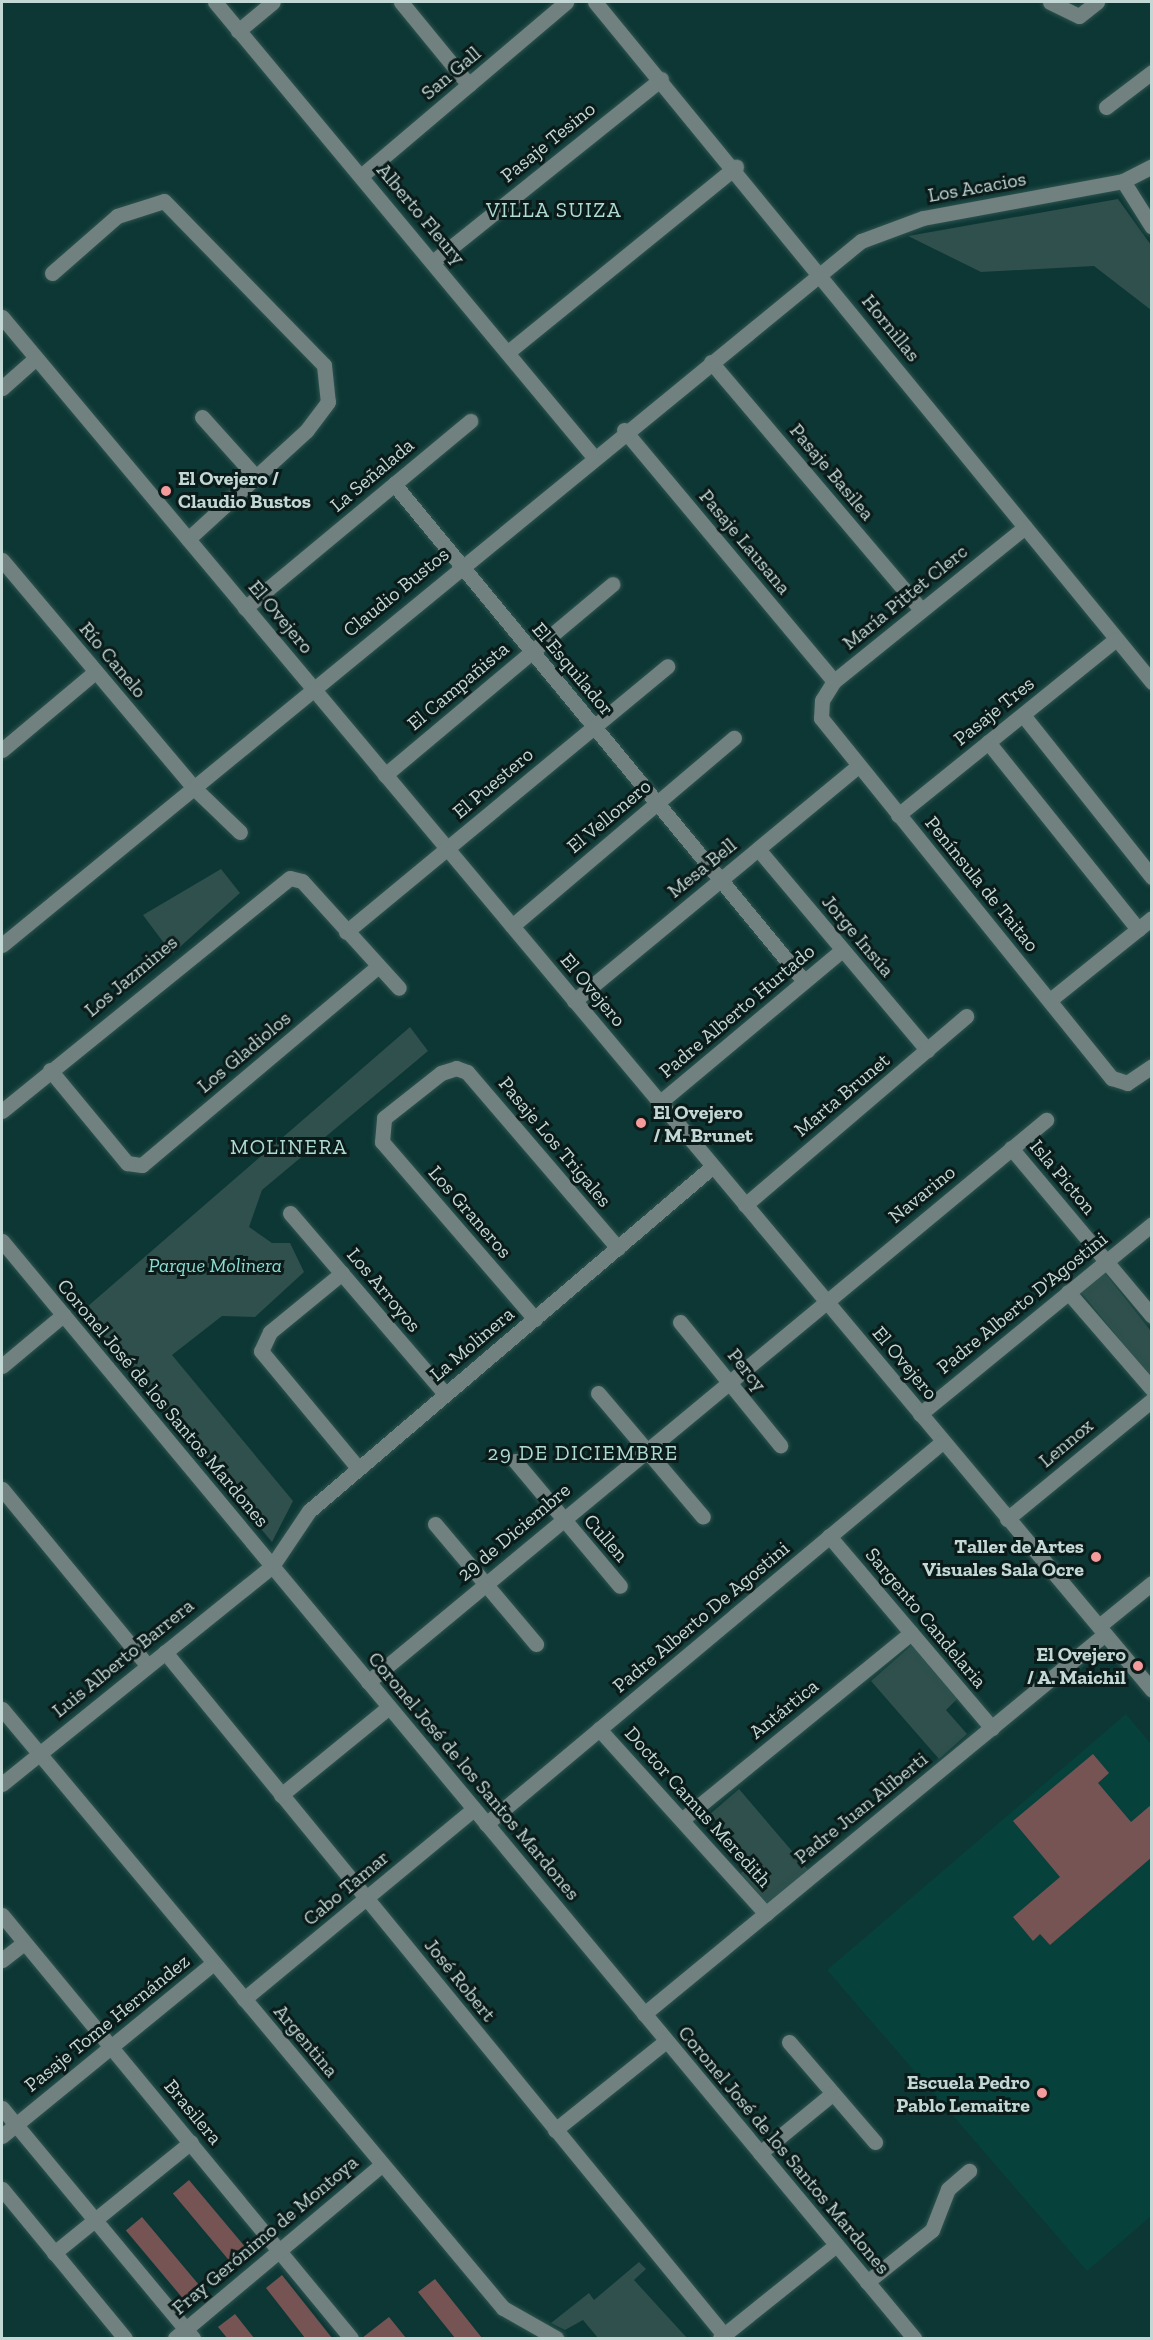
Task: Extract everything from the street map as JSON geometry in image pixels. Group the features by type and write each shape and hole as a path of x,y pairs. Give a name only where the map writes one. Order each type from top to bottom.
{"street":[{"name":"Alberto Fleury","path":"215,2 434,261 593,456"},
{"path":"238,31 273,2"},
{"path":"401,2 469,85"},
{"name":"San Gall","path":"362,176 567,2"},
{"name":"Hornillas","path":"595,2 736,167 818,272 1152,682"},
{"path":"1050,2 1068,15 1079,16 1096,2"},
{"path":"1106,107 1152,72"},
{"name":"Pasaje Tesino","path":"434,261 661,79"},
{"name":"Los Acacios","path":"818,272 861,241 923,218 1123,182 1152,166"},
{"path":"508,352 736,167"},
{"path":"1123,182 1152,227"},
{"path":"52,273 117,216 164,201 178,210 189,228 324,365 328,402 306,430 188,539"},
{"name":"Claudio Bustos","path":"2,945 311,687 462,566 818,272"},
{"name":"El Ovejero","path":"2,317 1152,1690"},
{"path":"2,388 36,358"},
{"name":"Pasaje Basilea","path":"711,362 921,610"},
{"path":"202,417 256,477"},
{"name":"La Señalada","path":"245,608 470,421"},
{"name":"Pasaje Lausana","path":"624,430 834,681"},
{"name":"El Esquilador","path":"394,484 804,981"},
{"name":"María Pittet Clerc","path":"821,706 834,681 1025,527"},
{"name":"Río Canelo","path":"3,564 193,787 240,832"},
{"name":"El Campañista","path":"385,775 613,584"},
{"name":"Pasaje Tres","path":"898,815 1116,639"},
{"name":"El Puestero","path":"346,932 667,666"},
{"path":"2,750 95,672"},
{"name":"Península de Taitao","path":"821,706 825,727 1121,1083 1152,1066"},
{"path":"1023,715 1152,877"},
{"name":"El Vellonero","path":"512,926 734,738"},
{"path":"988,742 1138,929"},
{"name":"Mesa Bell","path":"574,1001 857,767"},
{"name":"Jorge Insúa","path":"758,849 927,1050"},
{"name":"Los Jazmines","path":"2,1111 290,878 302,881 346,932"},
{"path":"1050,1000 1152,918"},
{"path":"346,932 399,988"},
{"name":"Padre Alberto Hurtado","path":"660,1103 842,950"},
{"name":"Los Gladiolos","path":"50,1070 135,1167 378,966"},
{"name":"Marta Brunet","path":"745,1205 966,1016"},
{"name":"Pasaje Los Trigales","path":"379,1131 384,1119 441,1073 456,1068 467,1072 618,1248"},
{"name":"Navarino","path":"825,1300 1046,1120"},
{"name":"Los Graneros","path":"379,1131 382,1142 535,1319"},
{"name":"Isla Picton","path":"1011,1148 1152,1316"},
{"name":"La Molinera","path":"272,1566 309,1511 713,1166"},
{"name":"Los Arroyos","path":"290,1213 445,1394"},
{"name":"Padre Alberto D'Agostini","path":"920,1414 1152,1224"},
{"name":"Coronel José de los Santos Mardones","path":"2,1241 914,2338"},
{"path":"342,1273 264,1339 264,1357 358,1468"},
{"path":"1068,1292 1152,1389"},
{"name":"29 de Diciembre","path":"368,1682 825,1300"},
{"path":"2,1366 63,1315"},
{"name":"Percy","path":"680,1322 780,1445"},
{"path":"598,1393 703,1517"},
{"name":"Lennox","path":"1007,1519 1152,1400"},
{"name":"Padre Alberto De Agostini","path":"486,1824 942,1442"},
{"name":"Cullen","path":"515,1461 562,1520 620,1586"},
{"path":"2,1489 147,1665"},
{"path":"435,1524 536,1644"},
{"name":"Sargento Candelaria","path":"829,1536 992,1728"},
{"name":"Luis Alberto Barrera","path":"2,1784 272,1566"},
{"name":"Padre Juan Aliberti","path":"644,2014 992,1728 1152,1583"},
{"name":"Antártica","path":"684,1818 911,1633"},
{"name":"José Robert","path":"165,1652 722,2337"},
{"path":"281,1795 389,1707"},
{"name":"Argentina","path":"2,1709 212,1964 244,1999 503,2308 556,2338"},
{"name":"Doctor Camus Meredith","path":"599,1729 684,1818 766,1914"},
{"name":"Cabo Tamar","path":"244,1999 474,1809"},
{"name":"Brasilera","path":"2,1915 351,2338"},
{"path":"2,1960 24,1942"},
{"name":"Pasaje Tome Hernández","path":"2,2136 212,1964"},
{"path":"555,2130 666,2041"},
{"path":"789,2042 875,2142"},
{"path":"760,2153 833,2093"},
{"path":"2,2108 185,2336"},
{"path":"54,2253 191,2142"},
{"name":"Fray Gerónimo de Montoya","path":"185,2336 382,2164"},
{"path":"867,2282 932,2230 948,2189 969,2171"},
{"path":"2,2189 125,2338"},
{"path":"722,2337 836,2245"}],"shaded area":[{"name":"Escuela Pedro Pablo Lemaitre","path":"1126,1714 1151,1744 1151,2216 1087,2271 827,1970"}],"green space":[{"path":"1118,199 1151,245 1151,310 1094,266 981,272 908,236"},
{"path":"221,869 240,893 172,954 143,915"},
{"name":"Parque Molinera","path":"410,1027 428,1051 262,1190 249,1227 272,1243 290,1243 304,1272 255,1317 222,1316 172,1355 293,1501 272,1542 80,1313"},
{"path":"1105,1273 1151,1331 1151,1378 1081,1292"},
{"path":"912,1645 958,1698 946,1710 967,1734 939,1759 871,1681"},
{"path":"739,1789 809,1871 767,1907 739,1875 752,1863 714,1818 706,1824 703,1820"},
{"path":"639,2262 646,2269 634,2280 687,2338 598,2338 583,2320 565,2330 551,2323 589,2293 594,2300"}],"building":[{"path":"1093,1754 1109,1773 1098,1783 1131,1822 1152,1804 1152,1857 1050,1945 1040,1934 1033,1941 1013,1917 1060,1877 1013,1821"},
{"path":"189,2180 249,2252 233,2266 173,2193"},
{"path":"142,2217 203,2290 187,2303 126,2230"},
{"path":"282,2275 332,2338 305,2338 266,2288"},
{"path":"435,2279 482,2338 455,2338 418,2292"},
{"path":"235,2314 254,2338 227,2338 218,2327"},
{"path":"389,2317 406,2338 362,2338"}],"place":[{"name":"El Ovejero / Claudio Bustos","path":"166,491"},
{"name":"El Ovejero / M. Brunet","path":"641,1123"},
{"name":"Taller de Artes Visuales Sala Ocre","path":"1096,1557"},
{"name":"El Ovejero / A. Maichil","path":"1138,1666"},
{"name":"Escuela Pedro Pablo Lemaitre","path":"1042,2093"}],"district":[{"name":"VILLA SUIZA","path":"554,210"},
{"name":"MOLINERA","path":"289,1147"},
{"name":"29 DE DICIEMBRE","path":"583,1453"}]}
